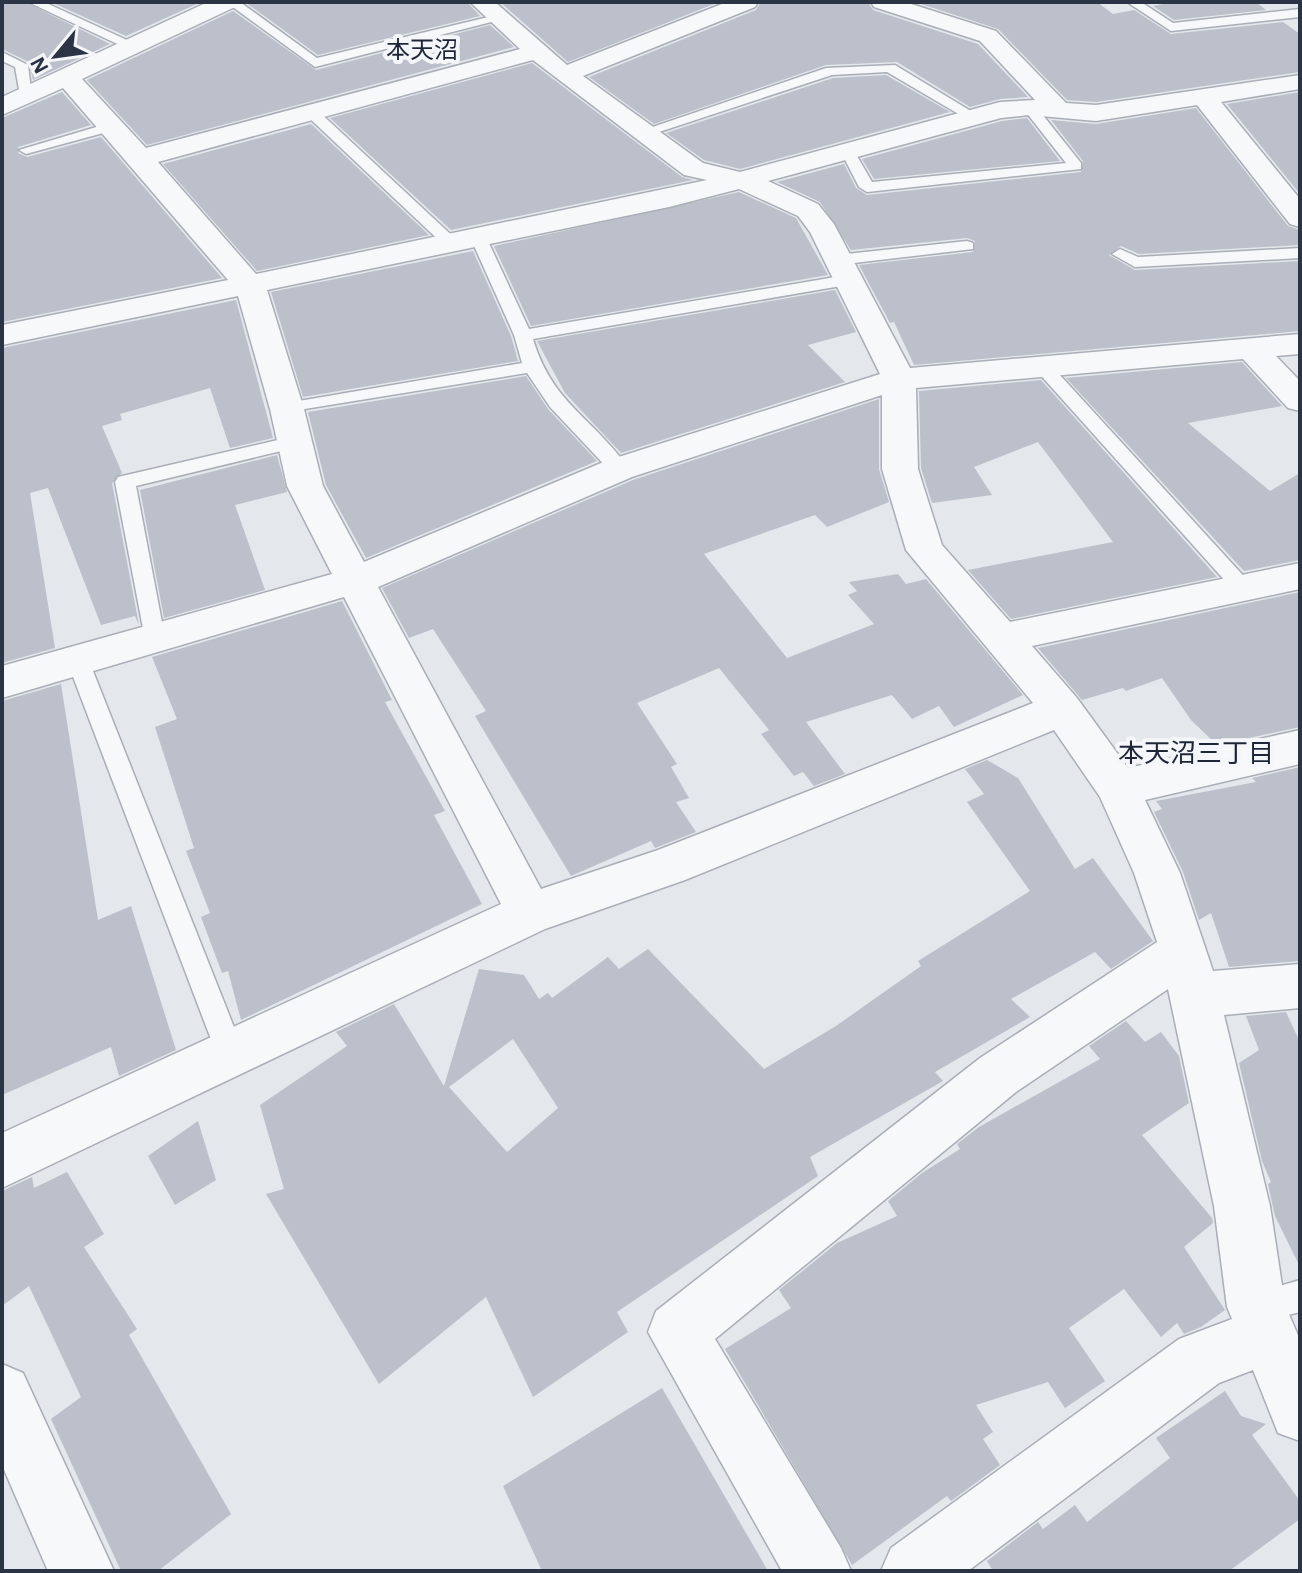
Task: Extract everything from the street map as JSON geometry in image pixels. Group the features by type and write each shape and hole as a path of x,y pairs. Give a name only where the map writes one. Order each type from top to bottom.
{"street":[{"path":"141,158 311,112 551,63 747,2"},
{"path":"882,2 988,36 1060,111"},
{"path":"2,107 224,3"},
{"path":"491,10 551,63 694,169 745,181 808,210 824,230 899,379 900,469 925,550 1062,709 1118,788 1157,873 1188,973 1242,1206 1275,1313 1300,1411"},
{"path":"66,77 113,126 250,286 291,425 305,486 530,913"},
{"path":"2,335 466,242 745,181 972,116 1029,107 1110,112 1300,82"},
{"path":"1204,97 1300,218"},
{"path":"2,682 357,580 619,469 899,379 1300,344"},
{"path":"1250,347 1300,401"},
{"path":"1002,638 1300,576"},
{"path":"2,1161 530,913 669,866 1062,709"},
{"path":"1118,788 1300,747"},
{"path":"818,1571 677,1332 998,1075 1188,973 1300,986"},
{"path":"914,1571 1200,1360 1275,1313"},
{"path":"2,1394 81,1571"}],"lane":[{"path":"34,2 133,46"},
{"path":"1133,2 1171,27 1300,13"},
{"path":"224,3 315,63 491,10"},
{"path":"2,56 21,65 27,95"},
{"path":"645,132 831,71 890,68 972,116"},
{"path":"848,152 867,187 1076,166 1029,107"},
{"path":"311,112 466,242 523,335 532,367 556,403 619,469"},
{"path":"26,150 113,126"},
{"path":"523,335 967,246"},
{"path":"1120,254 1135,262 1300,253"},
{"path":"1042,366 1243,588"},
{"path":"154,638 125,482 291,425 532,367"},
{"path":"78,661 231,1055"}],"building":[{"path":"2,2 25,2 110,44 33,80 29,62 2,49"},
{"path":"51,2 201,2 126,36"},
{"path":"245,2 467,2 480,16 318,55"},
{"path":"500,2 719,2 568,62"},
{"path":"761,2 868,2 873,10 978,44 1028,97 1000,99 970,107 897,62 826,65 654,124 589,77 756,10"},
{"path":"915,2 1097,2 1113,14 1134,10 1171,34 1283,22 1300,34 1300,72 1096,102 1067,100 998,29"},
{"path":"1173,2 1256,2 1266,10 1174,20 1153,6"},
{"path":"233,11 316,70 490,25 514,47 147,145 87,80"},
{"path":"532,63 682,177 693,180 451,230 330,118"},
{"path":"886,75 950,112 740,169 704,160 666,133 833,78"},
{"path":"62,92 91,125 18,147 18,153 27,157 101,137 222,278 2,322 2,118"},
{"path":"1300,92 1300,194 1227,104"},
{"path":"1196,108 1288,226 1300,230 1300,245 1139,254 1121,246 1109,255 1135,270 1300,261 1300,331 914,365 894,322 890,323 859,265 973,252 975,241 967,238 851,250 820,202 777,182 844,164 856,188 867,195 1081,172 1083,161 1051,120 1096,124"},
{"path":"1027,118 1060,161 874,179 862,159 1002,121"},
{"path":"311,124 429,235 257,271 163,164"},
{"path":"739,192 796,218 828,275 531,326 494,246"},
{"path":"473,251 511,336 518,361 303,397 271,292"},
{"path":"835,290 856,332 808,345 845,382 621,453 565,393 537,341"},
{"path":"236,300 273,438 230,448 210,388 120,414 122,420 102,426 122,473 112,483 139,625 135,616 101,625 48,488 30,493 55,648 2,663 2,348"},
{"path":"1242,362 1282,406 1188,423 1270,491 1300,473 1300,560 1244,571 1066,378"},
{"path":"526,376 548,409 597,461 366,558 326,485 308,412"},
{"path":"1041,380 1217,577 1011,619 968,570 1113,542 1038,442 974,467 992,495 932,503 921,468 919,391"},
{"path":"879,399 879,469 889,502 827,527 815,515 704,554 787,658 874,624 848,595 857,591 849,582 898,574 906,584 926,579 1023,695 954,727 939,706 912,719 892,695 806,722 845,774 814,786 803,772 794,776 761,734 769,730 719,668 637,703 677,764 671,767 689,798 676,802 696,832 655,848 651,841 571,876 475,716 486,711 433,629 409,638 382,588 633,480"},
{"path":"277,455 287,492 235,505 265,590 164,618 140,490"},
{"path":"1300,592 1300,727 1217,745 1191,720 1162,678 1126,691 1123,688 1082,700 1038,648"},
{"path":"342,601 392,700 385,702 445,811 434,815 482,904 241,1020 228,971 222,973 201,917 210,913 186,851 194,848 155,727 177,719 152,657"},
{"path":"61,684 98,920 131,906 176,1050 119,1076 111,1047 2,1095 2,701"},
{"path":"987,760 1018,778 1075,869 1093,858 1153,941 1111,969 1095,952 1011,999 1030,1017 935,1072 943,1081 810,1157 818,1176 617,1312 628,1332 533,1397 486,1297 379,1384 266,1194 284,1189 260,1105 347,1046 336,1032 394,1004 444,1086 479,969 524,975 539,999 548,993 552,998 608,957 619,969 648,949 764,1069 836,1026 921,966 918,961 1030,891 967,802 984,794 965,769","holes":["513,1039 558,1108 507,1152 449,1087"]},
{"path":"1300,767 1300,961 1229,967 1211,913 1199,920 1183,872 1154,812 1162,809 1156,801 1256,782 1252,778"},
{"path":"1286,1012 1300,1042 1300,1267 1275,1216 1268,1184 1271,1182 1262,1161 1239,1063 1259,1050 1246,1016"},
{"path":"1126,1021 1145,1042 1161,1032 1179,1056 1189,1103 1142,1135 1212,1218 1213,1223 1184,1247 1225,1310 1201,1327 1184,1334 1177,1323 1161,1337 1124,1289 1069,1328 1105,1381 1065,1408 1048,1382 976,1405 993,1432 983,1439 1000,1465 951,1501 947,1496 852,1565 725,1349 791,1308 779,1290 837,1243 897,1216 888,1201 922,1173 960,1149 957,1144 979,1127 1100,1059 1089,1046"},
{"path":"198,1121 216,1180 175,1205 148,1156"},
{"path":"67,1172 104,1234 84,1247 137,1329 129,1335 231,1514 158,1571 121,1571 51,1419 81,1397 29,1286 2,1306 2,1191 32,1177 34,1188"},
{"path":"662,1388 768,1571 542,1571 503,1486"},
{"path":"1225,1391 1241,1416 1266,1424 1252,1435 1300,1501 1300,1519 1229,1571 993,1571 987,1561 1038,1522 1043,1529 1075,1505 1087,1522 1170,1458 1156,1438"}],"district":[{"name":"本天沼","path":"422,50"},
{"name":"本天沼三丁目","path":"1196,753"}]}
